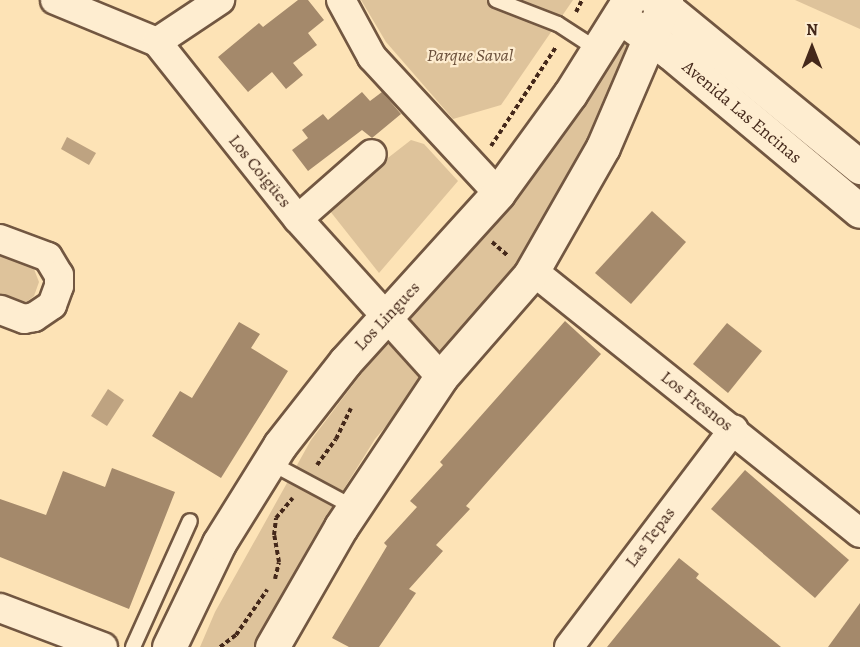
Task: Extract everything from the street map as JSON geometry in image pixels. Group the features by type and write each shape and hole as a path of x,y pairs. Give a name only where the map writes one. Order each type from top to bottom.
{"main road":[{"path":"272,647 354,507 441,377 531,273 603,147 655,48 663,3"},
{"name":"Avenida Las Encinas","path":"663,3 860,167"},
{"name":"Avenida Las Encinas","path":"624,9 655,48 860,211"},
{"name":"Los Lingues","path":"169,647 219,543 269,462 318,394 498,193 624,9"}],"street":[{"name":"Los Coigües","path":"55,0 157,42 298,219 441,377"},
{"path":"157,42 220,0"},
{"path":"341,0 372,57 498,193"},
{"path":"298,219 372,154"},
{"path":"0,239 48,256 59,275 59,286 52,305 34,317 24,319 0,310"},
{"name":"Los Fresnos","path":"531,273 734,429 860,533"},
{"name":"Las Tepas","path":"569,647 734,429"},
{"path":"0,608 103,647"}],"lane":[{"path":"496,0 568,30 598,50"},
{"path":"269,462 354,507"},
{"path":"133,647 189,521"}],"path":[{"path":"476,169 568,30 582,0"},
{"path":"471,224 531,273"},
{"path":"220,647 236,635 274,581 279,562 274,535 276,518 306,482 354,404"}],"green space":[{"name":"Parque Saval","path":"361,0 573,0 501,105 453,119 386,42"},
{"path":"795,0 860,0 860,29"},
{"path":"632,39 601,122 544,230 496,296 375,439 312,540 255,647 200,647 215,612 311,440 615,40"},
{"path":"411,140 424,144 458,181 379,273 326,206"},
{"path":"0,253 32,264 39,282 34,296 20,307 0,300"}],"shaded area":[{"path":"67,137 96,153 89,165 61,149"},
{"path":"108,389 124,400 107,426 91,416"}],"building":[{"path":"298,0 308,0 324,20 308,33 317,45 293,63 303,75 286,89 272,72 248,92 218,57 259,23 263,27"},
{"path":"362,92 370,101 382,92 401,114 372,138 362,130 308,171 292,150 308,138 302,130 323,114 328,120"},
{"path":"652,211 686,242 631,304 595,273"},
{"path":"565,321 601,354 466,506 470,509 436,545 443,551 409,589 416,593 379,647 349,647 332,638 387,546 384,543 417,507 410,501 443,465 440,462"},
{"path":"239,322 260,334 251,348 288,371 221,478 152,436 180,391 192,398"},
{"path":"727,323 762,351 728,393 693,364"},
{"path":"112,468 175,492 129,609 0,557 0,499 46,515 63,471 105,487"},
{"path":"745,470 849,560 815,598 711,509"},
{"path":"679,558 699,574 696,578 781,647 607,647"},
{"path":"860,603 860,647 828,647"}]}
